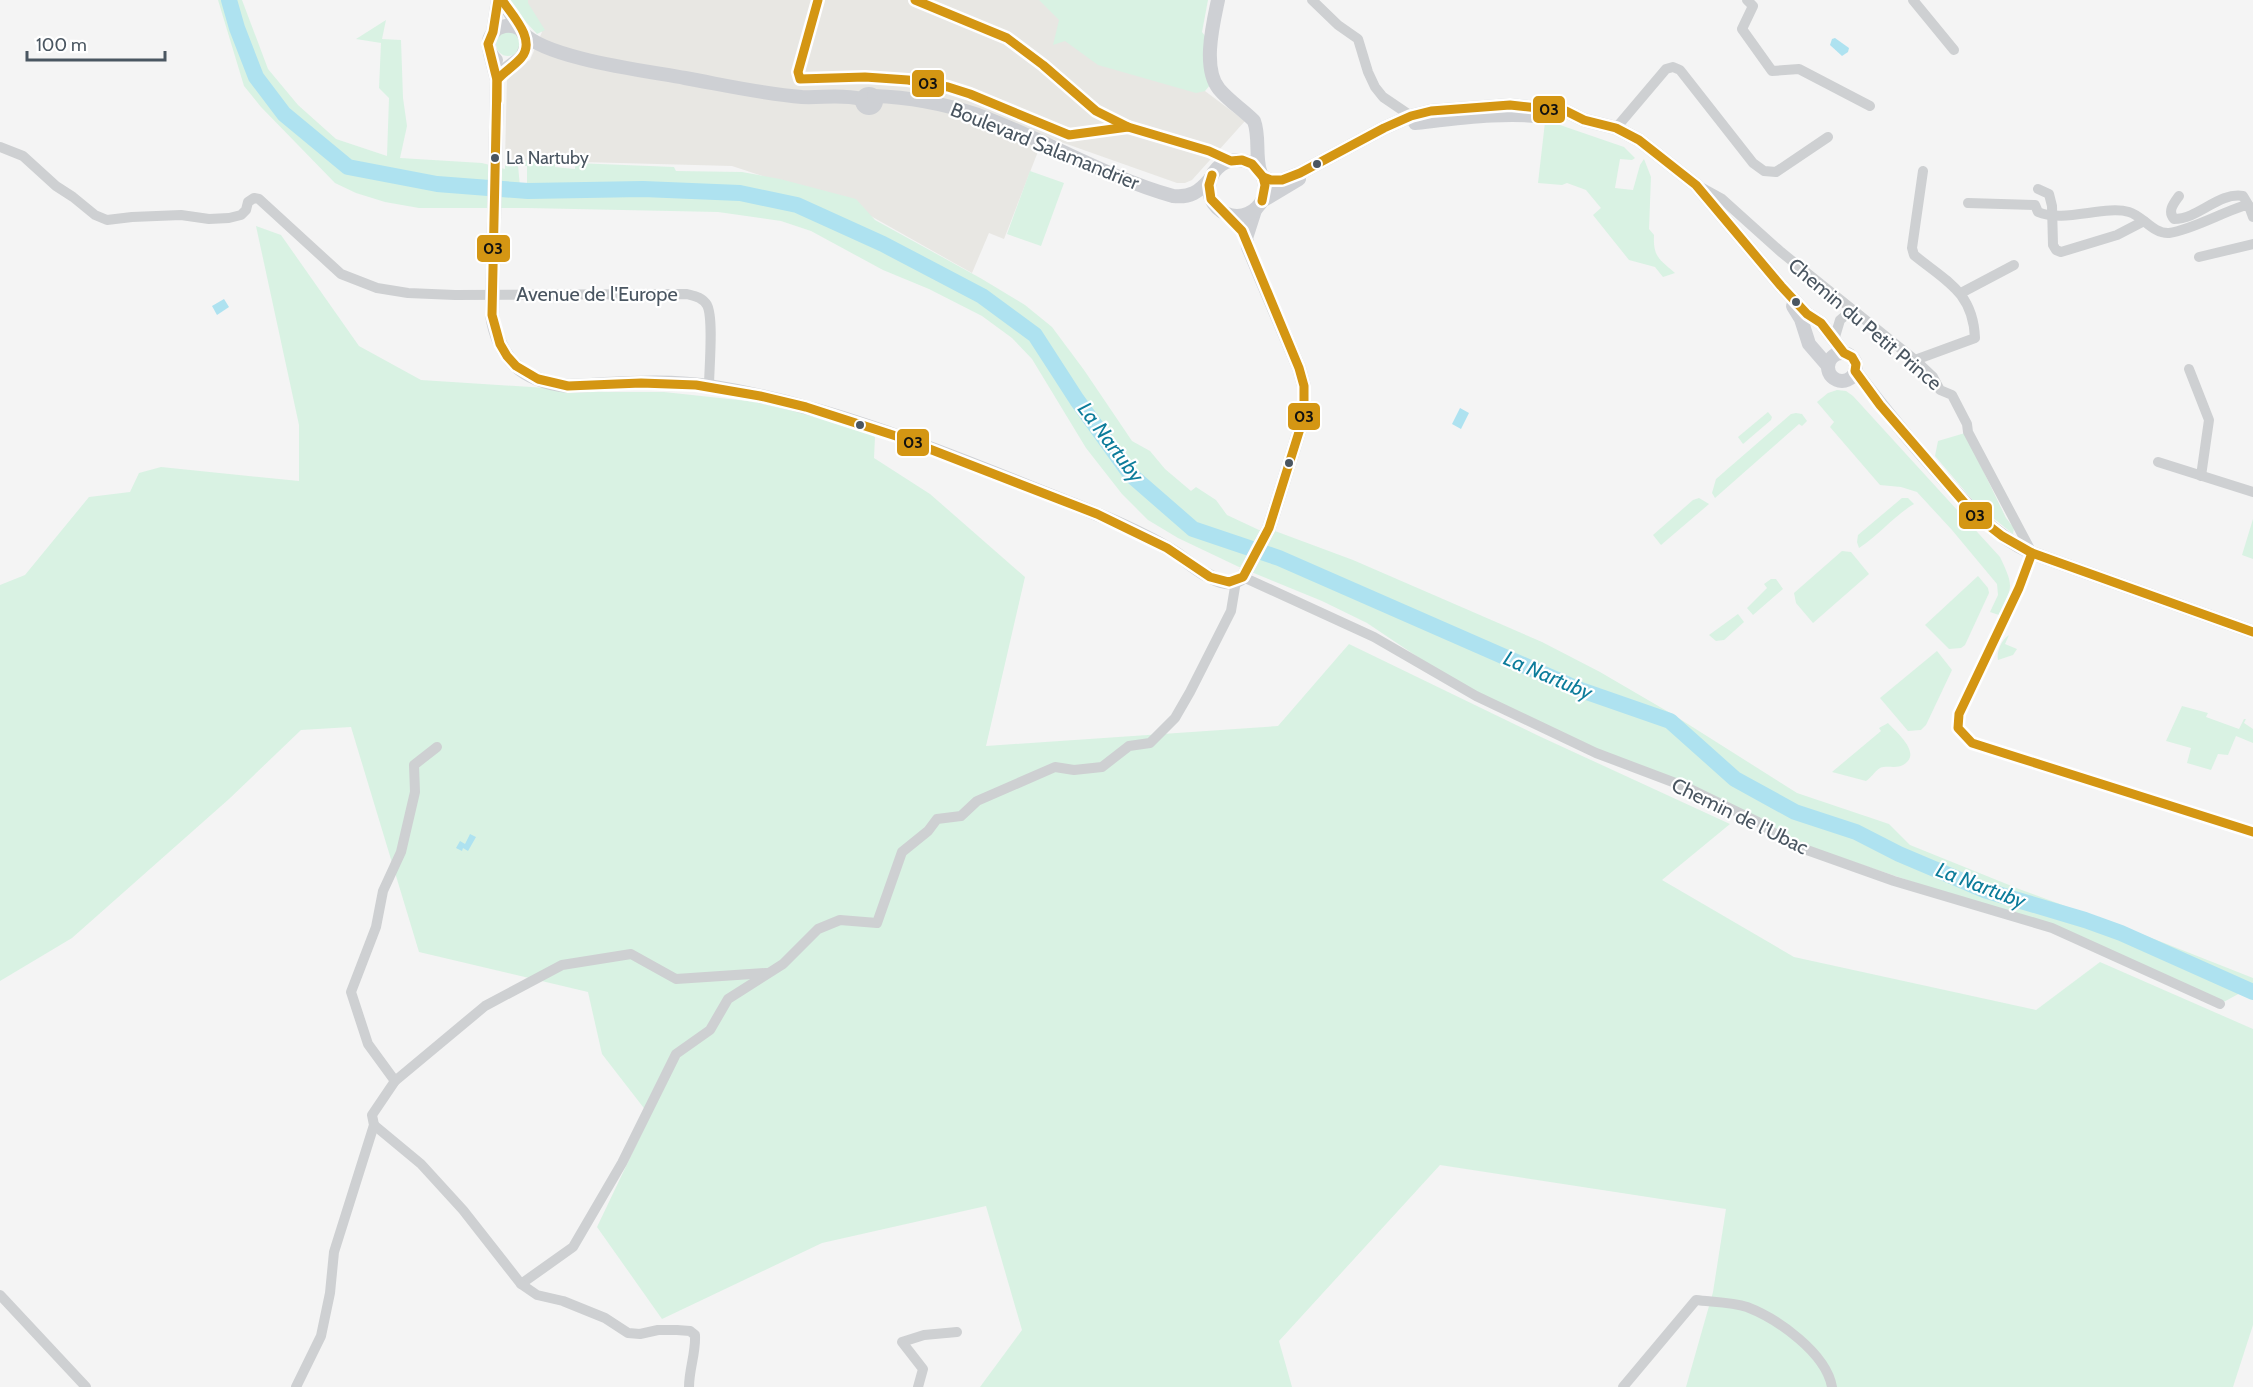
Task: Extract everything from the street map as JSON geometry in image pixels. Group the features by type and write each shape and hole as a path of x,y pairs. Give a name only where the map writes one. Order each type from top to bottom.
{"main road":[{"path":"497,80 506,69 519,60 527,45 522,31 500,0"},
{"path":"500,0 488,40 497,80 492,315 498,341 513,363 528,375 568,386 686,384 709,386 810,407 879,429 1077,506 1168,549 1189,561 1202,573 1227,582 1242,576 1269,528 1304,416 1304,386 1299,368 1249,251 1246,238 1228,215 1212,202 1209,189 1210,180 1214,171 1222,164 1237,160 1252,164 1261,174 1271,180 1282,180 1312,168"},
{"path":"1218,0 1210,58 1212,76 1218,88 1254,121 1257,135 1256,156 1265,185 1246,238"},
{"path":"492,32 504,25 513,26 522,31"},
{"name":"Boulevard Salamandrier","path":"522,31 530,40 565,54 604,64 803,97 920,101 980,116 1065,154 1173,196 1190,196 1210,180"},
{"path":"490,53 502,63 519,60"},
{"name":"Boulevard Salamandrier","path":"519,60 565,54"},
{"path":"1372,134 1413,123 1526,105 1566,111 1584,120 1616,128 1658,154 1696,185 1781,286 1808,314 1821,323 1844,353 1854,360 1850,375"},
{"path":"1228,215 1239,216 1258,206 1312,168 1372,134 1411,117 1437,110 1476,112"},
{"path":"1237,160 1257,135"},
{"path":"1781,286 1801,319 1809,344 1828,366"},
{"path":"1805,331 1812,324 1821,323"},
{"path":"1844,353 1831,357 1828,371 1834,378 1850,375"},
{"path":"1850,375 1880,405 1975,515 2009,542 2032,553 2253,632"}],"street":[{"path":"1312,0 1338,25 1358,39 1375,87 1383,98 1411,117"},
{"path":"1747,0 1753,6 1742,29 1772,71 1799,69 1870,106"},
{"path":"1914,0 1954,50"},
{"path":"1616,128 1666,69 1673,67 1680,70 1754,163 1764,171 1776,172 1828,137"},
{"name":"Avenue de l'Europe","path":"0,147 23,156 56,186 95,215 106,220 171,216 229,218 241,215 246,210 248,201 254,198 259,199 341,274 378,288 408,293 687,294 700,297 707,305 710,317 709,386"},
{"path":"1915,360 1975,338 1973,316 1961,293 1914,255 1912,248 1923,171"},
{"name":"Chemin du Petit Prince","path":"1696,185 1722,199 1781,252 1915,360 1933,377 1940,390 1953,395 1967,424 1968,432 2032,553"},
{"path":"2038,189 2049,194 2053,215 2053,245 2061,252 2117,235 2144,221"},
{"path":"2180,196 2171,209 2174,219 2191,215 2234,195 2243,196 2251,212"},
{"path":"1968,203 2035,205 2038,212 2053,215 2131,212 2158,231 2171,232 2231,210 2251,212"},
{"path":"2199,257 2253,244"},
{"path":"1961,293 2014,265"},
{"path":"1821,323 1840,320 1852,310"},
{"path":"1834,340 1840,320"},
{"path":"2189,369 2209,420 2201,476"},
{"path":"2158,462 2253,492"},
{"path":"521,1284 573,1247 622,1162 676,1054 710,1030 728,999 783,964 818,929 840,920 877,923 902,852 928,831 937,819 961,816 977,801 1055,767 1074,770 1102,767 1129,746 1150,743 1174,718 1190,692 1231,611 1242,576"},
{"name":"Chemin de l'Ubac","path":"1242,576 1374,637 1476,696 1596,753 1686,787 1758,822 1791,844 1894,881 2052,928 2220,1004"},
{"path":"395,1082 368,1044 351,992 376,927 383,891 401,852 415,792 414,765 437,747"},
{"path":"296,1387 323,1330 336,1241 374,1125 372,1115 395,1082 485,1006 562,965 631,954 676,979 770,972"},
{"path":"374,1125 421,1164 463,1210 521,1284 537,1294 563,1301 605,1318 628,1333 640,1334 658,1330 690,1331 695,1335 696,1347 689,1374 689,1387"},
{"path":"0,1295 86,1387"},
{"path":"1623,1387 1696,1300 1745,1306 1776,1323 1806,1344 1830,1376 1832,1387"},
{"path":"918,1387 923,1369 902,1342 924,1335 957,1332"}],"shaded area":[{"path":"519,0 1044,0 1065,10 1073,44 1205,91 1245,121 1192,180 1185,183 1177,183 1044,136 1004,239 989,233 972,273 853,206 732,166 505,160 507,76 530,60 542,32"}],"green space":[{"name":"La Nartuby","path":"218,0 242,0 268,69 298,105 336,139 387,156 389,98 379,88 381,43 356,39 386,20 382,39 401,40 403,98 407,126 400,158 482,163 505,169 505,160 555,162 555,167 575,169 575,163 674,167 676,171 742,172 780,179 856,199 875,220 982,279 1025,305 1052,327 1132,441 1150,451 1165,469 1191,491 1196,487 1216,500 1227,515 1259,530 1275,531 1353,560 1542,642 1600,672 1672,714 1797,793 1889,824 1910,845 2253,978 2253,986 2220,1004 2055,930 1795,842 1476,696 1367,623 1322,601 1239,567 1178,538 1148,520 1122,494 1086,448 1032,359 1012,338 982,316 929,289 883,270 811,231 781,221 718,212 419,208 385,202 356,193 335,183 261,107 244,86","holes":["518,165 527,166 527,187 520,187"]},
{"path":"510,0 528,0 545,30 537,34 514,9"},
{"path":"1039,0 1208,0 1202,32 1205,36 1210,85 1205,91 1196,93 1098,65 1065,41 1053,45 1059,20"},
{"path":"508,32 517,35 520,44 517,53 508,56 499,53 496,44 499,35"},
{"path":"1545,122 1624,147 1635,158 1620,159 1615,188 1633,190 1644,159 1651,177 1649,229 1654,235 1658,257 1675,273 1663,277 1655,267 1629,260 1593,215 1601,208 1586,190 1567,183 1562,185 1538,183"},
{"path":"1030,171 1064,183 1041,246 1007,234"},
{"path":"256,226 281,235 359,346 421,380 609,392 664,392 767,403 856,427 875,437 874,458 930,494 1025,577 986,746 1278,726 1349,644 1541,737 1730,824 1662,880 1794,957 2036,1010 2100,962 2253,1029 2253,1325 2233,1387 1686,1387 1713,1292 1726,1209 1440,1165 1279,1341 1292,1387 980,1387 1022,1330 986,1206 822,1243 662,1319 597,1227 650,1116 602,1054 588,992 419,952 351,727 301,730 229,799 72,938 0,981 0,585 25,575 89,497 130,492 139,473 161,467 299,481 299,425"},
{"path":"1837,390 1846,391 1853,396 2000,557 2010,586 1999,615 1990,612 1998,595 1997,584 1952,530 1917,492 1901,487 1880,485 1830,427 1834,422 1817,402 1828,393"},
{"path":"1768,412 1772,417 1771,420 1743,444 1738,437"},
{"path":"1791,414 1802,414 1807,421 1802,426 1799,424 1715,498 1712,493 1716,479"},
{"path":"1965,433 2006,518 2014,528 2013,534 1976,504 1935,456 1938,441"},
{"path":"1699,498 1709,504 1661,545 1653,535 1693,500"},
{"path":"1902,498 1908,498 1914,504 1859,548 1858,535"},
{"path":"2253,519 2253,559 2242,555"},
{"path":"1842,551 1851,552 1869,574 1813,623 1796,603 1794,593"},
{"path":"1978,576 1988,588 1989,593 1965,645 1961,648 1949,649 1925,625"},
{"path":"1771,579 1776,579 1783,589 1753,615 1747,608 1767,588 1764,584"},
{"path":"1738,614 1744,622 1724,640 1716,641 1709,635"},
{"path":"2009,635 2005,644 2017,649 2013,655 1998,660 2000,646"},
{"path":"1937,651 1952,670 1926,725 1921,730 1908,731 1880,698"},
{"path":"2182,706 2208,713 2206,717 2239,729 2246,719 2244,723 2253,729 2253,743 2236,736 2228,755 2218,754 2211,770 2187,763 2191,748 2166,741"},
{"path":"1888,723 1902,738 1909,750 1908,760 1903,765 1880,768 1866,781 1832,772 1881,731 1879,728"}],"water":[{"path":"1835,38 1849,48 1848,52 1842,56 1830,45 1832,39"},
{"path":"224,299 229,307 217,315 212,306"},
{"path":"1460,408 1469,413 1461,429 1452,424"},
{"path":"470,834 476,837 468,851 456,848 460,841 465,844"}],"waterway":[{"name":"La Nartuby","path":"229,0 256,77 284,114 348,167 437,184 528,191 643,189 740,193 797,205 883,244 982,296 1035,335 1077,400 1131,475 1193,529 1279,558 1578,689 1670,721 1735,779 1795,812 1856,832 1899,854 1984,890 2121,933 2253,992"}],"transit line":[{"name":"03","path":"497,101 497,80 488,44 493,32 498,0"},
{"name":"03","path":"502,0 517,20 526,43 521,58 497,80 492,315 500,344 516,366 538,379 568,386 641,383 696,385 806,407 896,436 1097,514 1167,548 1210,577 1229,582 1243,577 1269,528 1304,416 1304,386 1299,368 1242,231 1211,199 1209,185 1212,175"},
{"name":"03","path":"818,0 798,72 800,79 865,77 908,80 948,87 1069,135 1128,127"},
{"name":"03","path":"915,0 1007,38 1043,65 1096,111 1128,127 1209,151 1231,161 1242,160 1252,164 1263,177 1265,185 1262,201"},
{"name":"03","path":"1263,177 1282,180 1300,173 1384,128 1411,116 1431,111 1510,105 1566,111 1584,120 1616,128 1639,140 1696,185 1781,286 1807,314 1821,323 1844,353 1852,357 1856,364 1855,371 1880,405 1975,515 2002,536 2032,553 2253,632"},
{"name":"03","path":"2032,553 2019,588 1959,714 1958,728 1972,743 2253,832"}],"place":[{"name":"La Nartuby","path":"495,158"}]}
